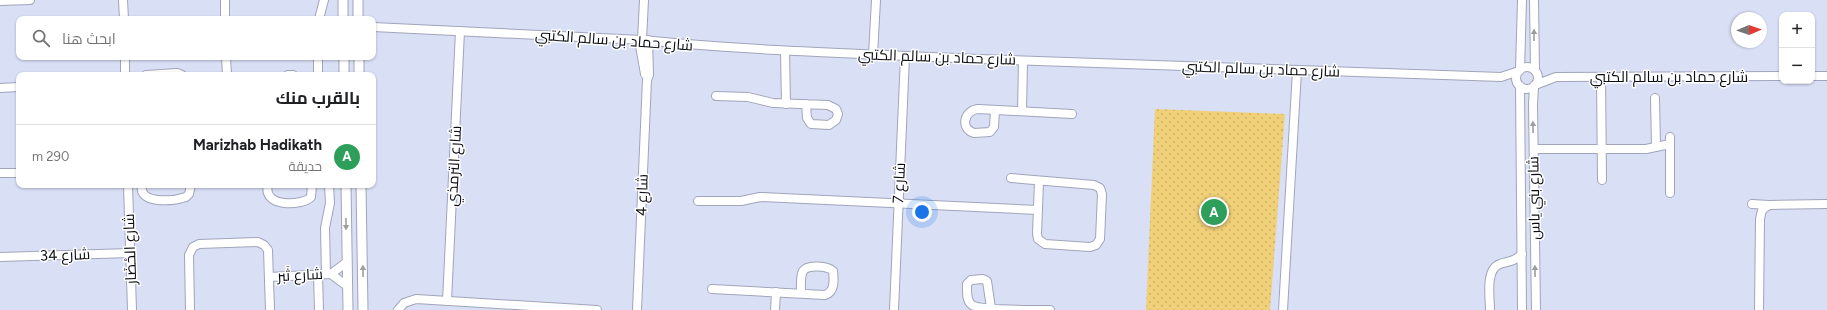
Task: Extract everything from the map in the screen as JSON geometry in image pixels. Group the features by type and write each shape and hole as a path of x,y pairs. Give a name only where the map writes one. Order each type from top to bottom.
{"street":[{"path":"0,1 30,0"},
{"path":"123,0 124,16"},
{"path":"225,0 226,16"},
{"path":"320,16 324,0"},
{"path":"343,0 343,16"},
{"path":"358,0 359,16"},
{"name":"شارع 4","path":"637,310 647,80 643,40 644,0"},
{"path":"873,54 876,0"},
{"path":"1522,0 1520,71 1517,77 1520,86 1527,88 1535,85 1538,78 1535,71 1534,0"},
{"name":"شارع حماد بن سالم الكتبي","path":"376,28 643,40 671,44 785,51 1023,61 1501,77 1520,71"},
{"name":"شارع الترمذي","path":"447,301 460,31"},
{"path":"785,51 786,104"},
{"name":"شارع 7","path":"894,310 905,56"},
{"path":"125,60 125,72"},
{"path":"226,60 227,72"},
{"path":"318,60 318,72"},
{"path":"343,72 344,60"},
{"path":"359,60 359,72"},
{"path":"1022,111 1023,61"},
{"path":"1520,71 1528,67 1535,71"},
{"path":"1283,310 1297,71"},
{"name":"شارع حماد بن سالم الكتبي","path":"1535,71 1556,77 1779,76"},
{"path":"1815,76 1827,76"},
{"name":"شارع حماد بن سالم الكتبي","path":"1501,77 1520,86"},
{"name":"شارع حماد بن سالم الكتبي","path":"1535,85 1556,77"},
{"path":"1601,77 1602,180"},
{"name":"شارع بني ياس","path":"1535,85 1534,149 1536,310"},
{"name":"شارع بني ياس","path":"1520,86 1522,310"},
{"path":"0,88 16,88"},
{"path":"716,96 748,97 768,103 806,104"},
{"path":"1655,98 1656,147"},
{"path":"995,110 1072,114"},
{"path":"1534,149 1646,149 1656,147 1670,140 1670,193"},
{"path":"0,173 16,173"},
{"path":"1011,178 1028,178 1039,182 1094,185 1100,188 1102,194 1099,241 1096,245 1090,247 1042,243 1037,236 1039,182"},
{"name":"شارع الحْضَار","path":"129,188 132,310"},
{"name":"شارع الحْضَار","path":"141,188 142,193 147,198 182,199 190,194 191,188"},
{"path":"267,188 268,197 273,201 303,202 311,197 312,188"},
{"path":"319,310 325,274 325,228 330,203 329,188"},
{"path":"346,188 348,310"},
{"path":"361,188 363,310"},
{"path":"698,201 741,200 760,197 1038,210"},
{"path":"1752,204 1827,204"},
{"path":"1759,310 1760,219 1762,210 1769,204"},
{"path":"190,310 189,252 195,245 261,243 268,250 270,310"},
{"name":"شارع 34","path":"0,257 130,253"},
{"path":"1490,310 1492,272 1499,265 1508,263 1522,254"},
{"name":"شارع ثَبر","path":"269,277 325,274 347,262"},
{"path":"1508,263 1522,272"},
{"path":"712,289 825,295 833,288 833,271 827,267 809,268 804,270 802,274 801,293"},
{"name":"شارع ثَبر","path":"325,274 347,286"},
{"path":"775,310 776,292"},
{"path":"398,310 404,302 416,299 597,310"},
{"path":"991,308 1012,310 1050,310"}],"shaded area":[{"path":"1155,109 1285,114 1270,310 1146,310"}],"place":[{"name":"Marizhab Hadikath","path":"1214,212"}]}
